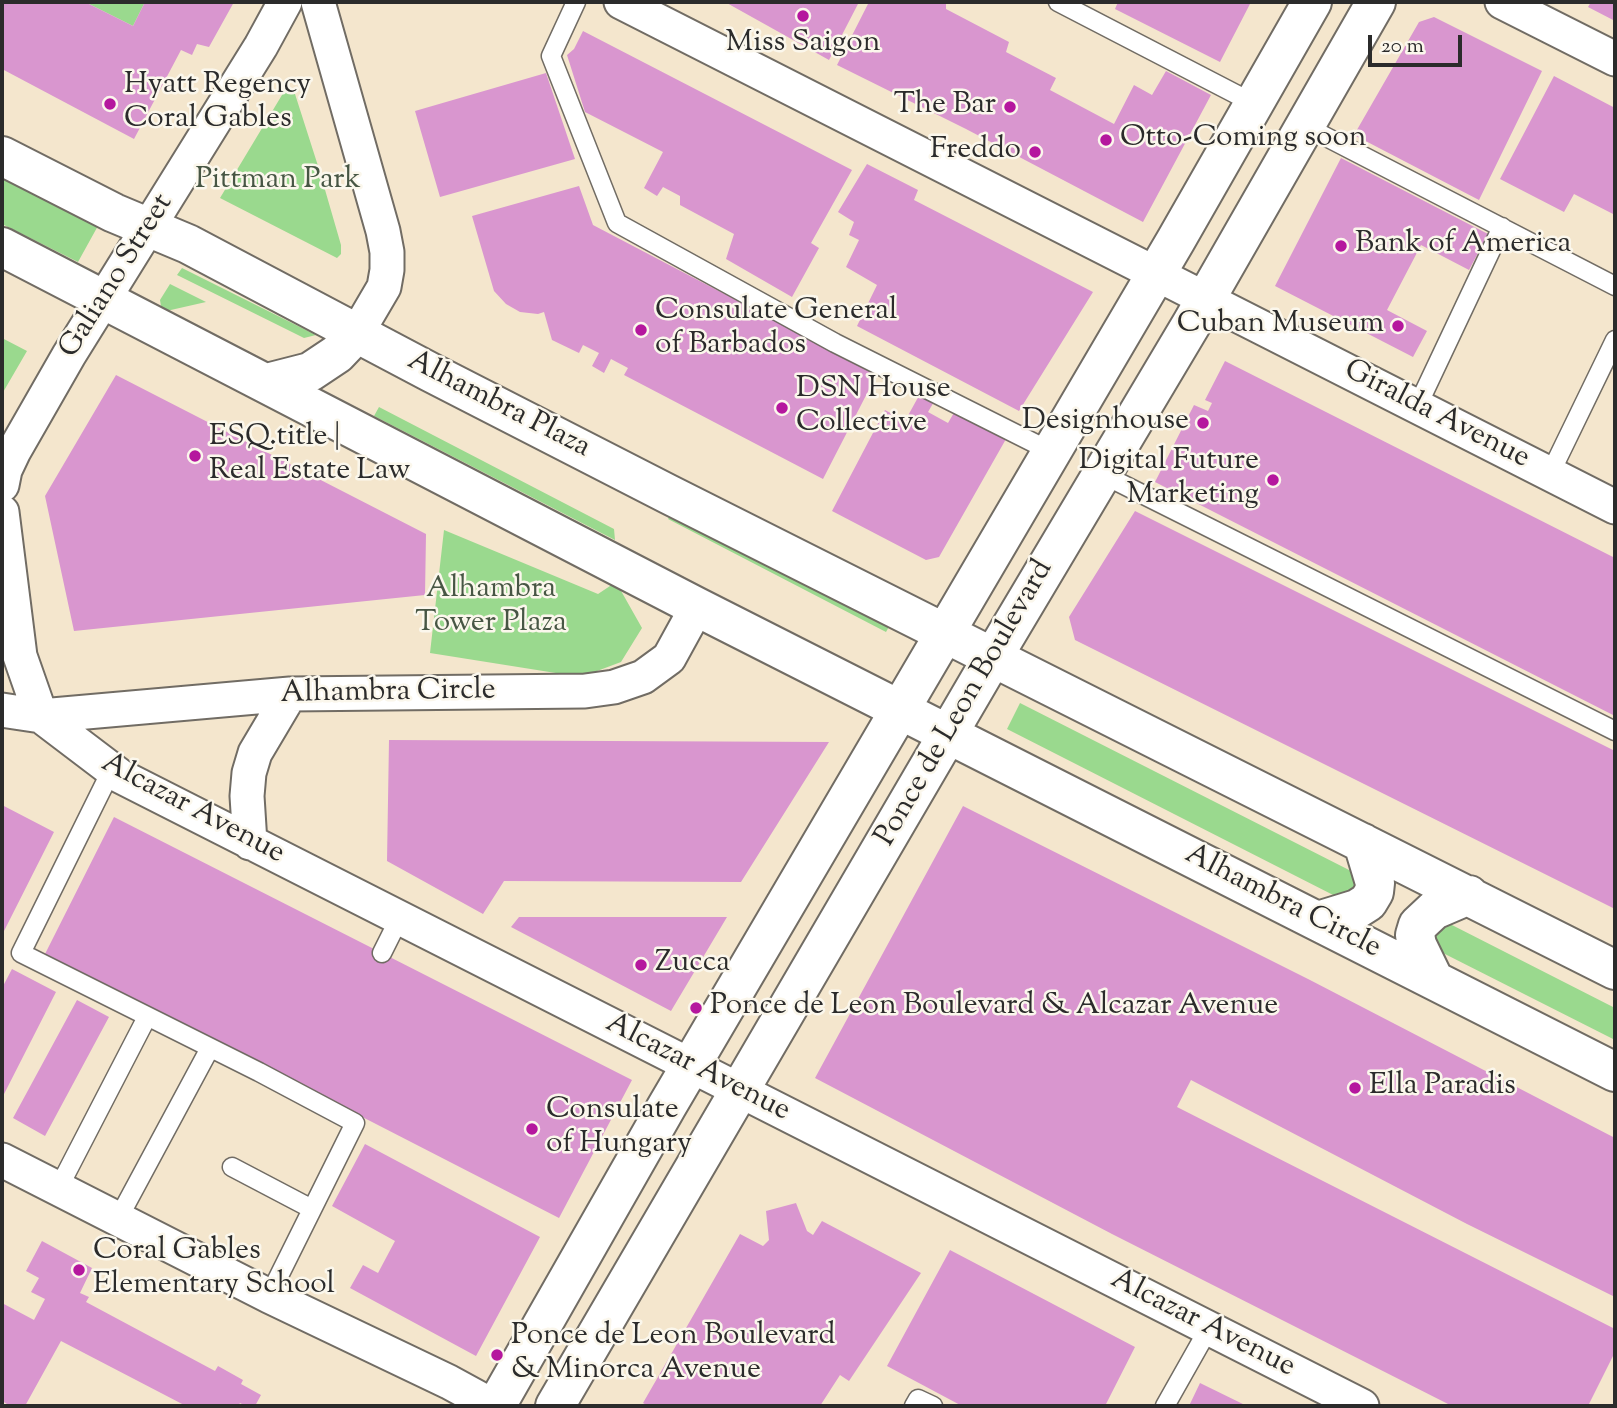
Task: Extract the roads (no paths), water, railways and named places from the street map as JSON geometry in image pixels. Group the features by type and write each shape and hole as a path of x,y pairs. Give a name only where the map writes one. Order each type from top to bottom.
{"street":[{"name":"Galiano Street","path":"2,483 14,451 103,299 261,46 285,2"},
{"path":"267,383 310,372 337,354 357,333 384,287 387,271 383,231 318,2"},
{"name":"Giralda Avenue","path":"621,2 1615,507"},
{"name":"Ponce de Leon Boulevard","path":"494,1406 1156,274 1312,2"},
{"name":"Ponce de Leon Boulevard","path":"555,1406 993,657 1206,299 1376,2"},
{"path":"1502,2 1615,59"},
{"name":"Alhambra Plaza","path":"2,156 114,213 188,244 993,657"},
{"path":"2,247 949,735"},
{"path":"2,513 20,656 41,716"},
{"name":"Alhambra Circle","path":"2,710 41,716 290,694 544,692 614,687 643,677 663,663 697,607"},
{"path":"993,657 1615,970"},
{"path":"250,843 247,790 254,753 290,694"},
{"name":"Alhambra Circle","path":"2,734 41,716"},
{"name":"Alcazar Avenue","path":"41,716 111,771 1362,1406"},
{"name":"Alhambra Circle","path":"949,735 1615,1072"},
{"path":"1318,920 1357,909 1368,902 1374,892 1375,883 1363,843"},
{"path":"1433,978 1417,946 1415,935 1418,925 1434,910 1469,895"},
{"path":"2,1160 269,1296 494,1406"}],"lane":[{"path":"576,2 551,56 617,223 835,343 1052,452"},
{"path":"1058,2 1252,103"},
{"path":"1305,126 1615,286"},
{"path":"1417,407 1502,227"},
{"path":"1550,474 1615,341"},
{"path":"1102,474 1615,732"},
{"path":"111,771 21,953 355,1123 269,1296"},
{"path":"382,953 399,919"},
{"path":"58,1189 147,1017"},
{"path":"118,1219 210,1048"},
{"path":"232,1167 312,1209"},
{"path":"1165,1406 1209,1328"},
{"path":"914,1406 918,1399 933,1406"}],"place":[{"name":"Miss Saigon","path":"803,16"},
{"name":"Hyatt Regency Coral Gables","path":"110,104"},
{"name":"The Bar","path":"1010,107"},
{"name":"Otto-Coming soon","path":"1106,140"},
{"name":"Freddo","path":"1035,152"},
{"name":"Bank of America","path":"1341,246"},
{"name":"Cuban Museum","path":"1398,326"},
{"name":"Consulate General of Barbados","path":"641,330"},
{"name":"DSN House Collective","path":"782,408"},
{"name":"Designhouse","path":"1203,423"},
{"name":"ESQ.title | Real Estate Law","path":"195,456"},
{"name":"Digital Future Marketing","path":"1273,480"},
{"name":"Zucca","path":"641,965"},
{"name":"Ponce de Leon Boulevard & Alcazar Avenue","path":"696,1008"},
{"name":"Ella Paradis","path":"1355,1088"},
{"name":"Consulate of Hungary","path":"532,1129"},
{"name":"Coral Gables Elementary School","path":"79,1270"},
{"name":"Ponce de Leon Boulevard & Minorca Avenue","path":"497,1355"}],"park label":[{"name":"Pittman Park","path":"278,182"},
{"name":"Alhambra Tower Plaza","path":"491,608"}]}
